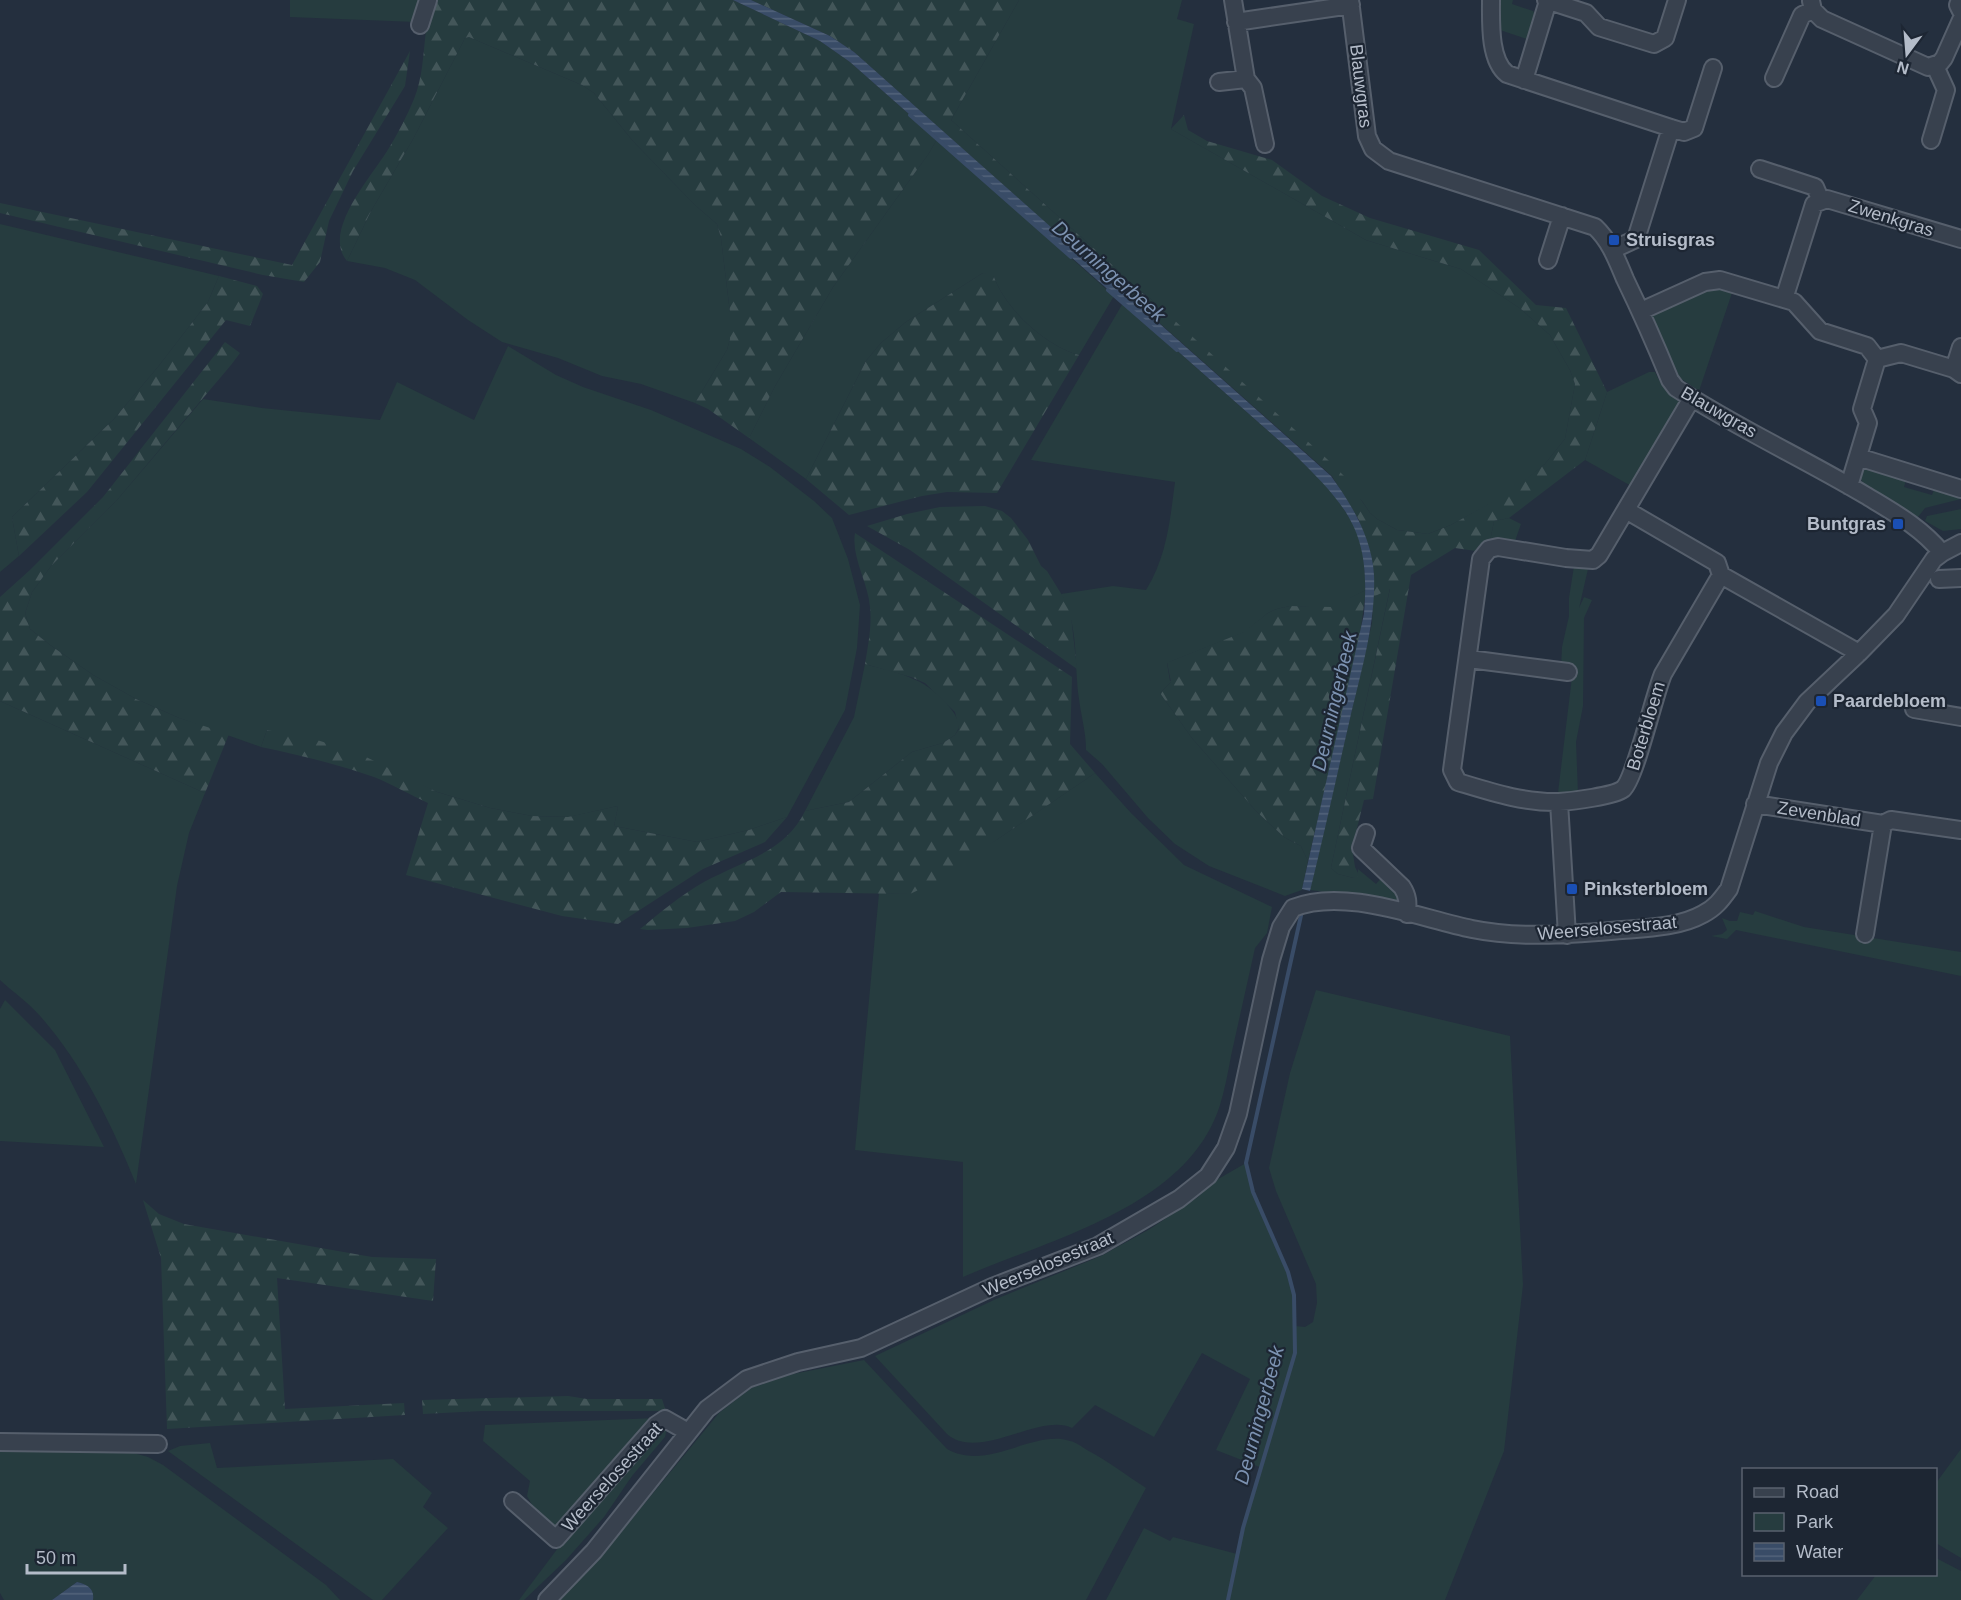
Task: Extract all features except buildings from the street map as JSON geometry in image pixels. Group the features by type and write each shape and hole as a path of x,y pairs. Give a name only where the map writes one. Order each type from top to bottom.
{"street":[{"path":"420,25 428,0"},
{"path":"1233,0 1246,79 1253,88 1265,144"},
{"path":"1491,0 1495,51 1501,69 1507,74 1684,132 1694,128 1713,68"},
{"path":"1524,80 1547,0 1586,13 1599,27 1654,44 1665,38 1677,0"},
{"path":"1959,0 1958,5 1961,11"},
{"path":"1236,22 1351,3"},
{"name":"Blauwgras","path":"1351,3 1367,136 1373,149 1389,160 1595,227 1605,237 1612,250 1670,380 1676,388 1917,527 1942,553"},
{"path":"1774,78 1803,15 1812,5 1822,19 1928,67 1935,66 1944,58 1961,20"},
{"path":"1931,140 1946,90 1935,66"},
{"path":"1219,82 1246,79"},
{"path":"1612,250 1636,239 1671,128"},
{"path":"1760,169 1815,187 1821,201 1814,204 1784,299"},
{"name":"Zwenkgras","path":"1821,201 1827,199 1961,239"},
{"path":"1548,260 1562,216"},
{"path":"1641,311 1713,280 1794,302 1820,331 1867,346 1877,359"},
{"path":"1877,359 1901,352 1958,371 1961,347"},
{"path":"1849,486 1868,423 1862,409 1877,359"},
{"path":"1567,935 1559,802 1541,803 1458,782 1452,770 1481,559 1489,549 1498,547 1593,560 1599,555 1692,398"},
{"path":"1858,457 1961,489"},
{"path":"1626,510 1717,563 1721,575 1859,653"},
{"name":"Weerselosestraat","path":"547,1600 594,1551 707,1408 747,1379 798,1362 861,1348 992,1287 1098,1246 1179,1199 1208,1176 1226,1148 1238,1114 1271,960 1281,927 1293,908 1334,900 1353,901 1504,934 1567,935 1668,925 1701,916 1712,909 1729,889 1768,763 1797,714 1896,615 1930,564 1942,553 1961,543"},
{"name":"Boterbloem","path":"1559,802 1581,800 1622,790 1627,784 1663,674 1721,575"},
{"path":"1939,579 1961,578"},
{"path":"1469,659 1568,672"},
{"path":"1914,709 1961,717"},
{"name":"Zevenblad","path":"1755,804 1884,824 1891,820 1961,830"},
{"name":"Zevenblad","path":"1865,934 1884,824"},
{"path":"1366,833 1361,848 1407,894 1407,914"},
{"name":"Weerselosestraat","path":"513,1501 556,1539 656,1425 665,1419 688,1432"},
{"path":"0,1442 158,1444"}],"green space":[{"path":"290,0 420,0 416,22 290,17"},
{"path":"433,0 733,0 820,41 850,62 937,139 833,287 775,386 749,438 708,409 695,403 727,350 730,339 730,312 721,238 717,224 694,204 633,141 594,93 582,85 469,37 465,38 413,139 371,211 347,261 341,249 340,234 352,203 382,159 414,99 421,74 427,23"},
{"path":"751,0 1019,0 951,120 1119,271 1123,277 1119,288 854,52 830,36"},
{"path":"1019,0 1182,0 1177,19 1194,24 1171,129 1366,240 1461,269 1521,309 1550,335 1570,370 1575,384 1565,439 1545,464 1510,493 1451,525 1428,534 1397,530 1370,513 1362,501 1152,300 1123,277 951,120"},
{"path":"1498,0 1513,0 1512,4 1533,11 1538,19 1530,40 1500,30"},
{"path":"469,37 582,85 594,93 633,141 694,204 717,224 721,238 730,312 730,339 727,350 695,403 641,384 602,376 558,358 502,342 468,320 415,280 385,268 347,261 371,211 413,139 465,38"},
{"path":"410,51 405,86 353,171 329,221 320,262 304,282 263,275 0,213 0,203 292,265"},
{"path":"1184,115 1188,130 1207,141 1272,160 1322,196 1370,218 1479,250 1536,305 1566,308 1607,392 1585,460 1509,518 1494,521 1490,541 1476,551 1455,548 1411,575 1373,799 1364,800 1352,848 1358,873 1354,878 1338,874 1331,868 1390,589 1373,597 1374,574 1359,520 1332,476 1128,295 1133,286 1152,300 1327,459 1346,478 1370,513 1397,530 1428,534 1451,525 1510,492 1545,464 1565,439 1575,384 1570,370 1550,335 1521,309 1461,269 1366,240 1171,129"},
{"path":"937,139 1114,296 1079,355 1053,344 1029,325 1008,302 994,277 983,273 906,322 881,343 866,361 806,479 749,438 775,386 833,287"},
{"path":"0,224 219,276 208,302 114,419 12,517 19,556 0,572"},
{"path":"983,273 994,277 1008,302 1029,325 1053,344 1079,355 997,493 947,492 922,496 849,515 806,479 866,361 881,343 906,322"},
{"path":"219,276 257,286 263,294 250,326 226,320 87,492 19,556 12,517 114,419 208,302"},
{"path":"1709,287 1732,293 1699,391 1680,378 1651,319 1653,315"},
{"path":"1123,303 1292,452 1332,491 1356,528 1363,549 1366,590 1331,608 1290,606 1277,609 1268,613 1245,632 1167,663 1170,681 1172,681 1160,693 1192,738 1257,812 1284,837 1301,846 1308,861 1302,890 1285,896 1209,866 1175,844 1148,818 1102,764 1086,750 1071,618 1061,594 1113,586 1146,590 1163,551 1175,482 1031,460"},
{"path":"225,342 240,353 116,501 51,566 32,592 25,613 30,629 93,675 136,699 179,718 229,734 205,793 0,701 0,597 103,497"},
{"path":"508,346 556,375 583,387 651,410 741,449 770,467 832,518 848,559 860,605 857,648 845,710 787,817 749,830 697,842 614,826 618,806 569,817 532,816 490,808 437,792 403,777 267,730 261,747 179,718 136,699 93,675 30,629 25,613 32,592 51,566 116,501 203,399 262,408 380,420 397,382 474,420"},
{"path":"1649,372 1655,372 1666,390 1681,403 1633,487 1585,460 1607,392"},
{"path":"1865,463 1907,476 1904,487 1932,495 1936,484 1961,492 1961,499 1925,508 1918,517 1864,485 1861,479"},
{"path":"985,506 1002,511 1011,518 1028,540 1041,566 1047,571 1070,608 1077,669 910,550 867,526 940,507"},
{"path":"1961,509 1961,529 1943,531 1925,521 1927,516"},
{"path":"1509,518 1521,524 1514,544 1490,541 1494,521"},
{"path":"855,533 1072,677 1070,744 1095,773 933,883 910,894 781,892 754,912 735,921 687,928 640,929 696,887 775,846 797,825 805,811 849,802 912,752 943,743 955,735 959,729 955,712 925,683 865,664 870,629 870,607 855,551"},
{"path":"1574,566 1588,569 1579,608 1584,597 1592,600 1584,618 1583,706 1576,742 1578,793 1557,801 1572,677 1561,668 1562,647 1569,616"},
{"path":"1390,588 1331,868 1338,874 1354,878 1358,869 1376,884 1383,876 1397,888 1399,902 1310,890 1372,623 1373,597"},
{"path":"1366,590 1358,649 1308,861 1301,846 1284,837 1257,812 1192,738 1160,693 1171,682 1167,662 1244,632 1268,613 1277,609 1290,606 1331,607"},
{"path":"865,664 910,677 929,688 952,710 959,728 955,735 943,743 912,752 849,802 805,811 854,717"},
{"path":"0,701 205,793 189,833 177,886 136,1184 95,1096 70,1055 36,1012 0,980"},
{"path":"267,730 317,740 358,753 437,792 490,808 532,816 568,817 618,806 614,826 697,842 749,830 787,817 765,842 703,869 618,924 562,916 406,875 428,803 360,772 261,747"},
{"path":"1095,773 1131,813 1184,865 1272,907 1267,933 1255,948 1220,1105 1203,1140 1179,1170 1148,1194 1112,1215 1074,1233 963,1277 963,1162 855,1150 879,893 910,894 999,838"},
{"path":"1755,911 1804,927 1961,952 1961,976 1736,930 1727,939 1711,936 1722,934 1727,930 1722,918 1737,921 1740,912 1753,915"},
{"path":"1316,990 1510,1036 1523,1285 1504,1451 1445,1600 1106,1600 1144,1528 1170,1541 1173,1537 1237,1554 1262,1468 1216,1450 1250,1379 1202,1353 1154,1437 1095,1405 1072,1428 1059,1425 1044,1426 975,1443 960,1441 947,1434 875,1356 996,1299 1101,1256 1150,1229 1198,1197 1213,1182 1246,1163 1253,1192 1288,1272 1294,1295 1295,1326 1305,1327 1313,1322 1317,1303 1316,1284 1276,1191 1269,1168 1290,1073"},
{"path":"5,1000 55,1050 104,1147 0,1141 0,1009"},
{"path":"143,1200 159,1214 184,1224 372,1257 436,1259 433,1301 277,1278 285,1409 404,1403 405,1415 167,1429 161,1258"},
{"path":"864,1360 947,1449 963,1455 978,1456 1041,1440 1070,1441 1077,1443 1146,1488 1086,1600 560,1600 603,1554 719,1413 751,1388 793,1374"},
{"path":"568,1396 587,1399 662,1399 666,1411 481,1411 423,1414 422,1400"},
{"path":"657,1418 558,1529 536,1512 527,1496 530,1481 483,1441 485,1425"},
{"path":"667,1427 665,1437 632,1476 604,1517 566,1560 524,1600 519,1600 567,1536 656,1433"},
{"path":"210,1443 217,1468 393,1459 432,1493 423,1507 448,1528 382,1600 373,1600 168,1451 180,1446"},
{"path":"0,1445 123,1450 148,1457 163,1465 326,1585 340,1600 93,1600 93,1593 89,1588 77,1582 52,1600 4,1600 0,1593"},
{"path":"1961,1449 1961,1558 1937,1544 1937,1482"},
{"path":"1937,1559 1961,1571 1961,1600 1857,1600 1875,1576 1937,1576"}],"water":[{"path":"733,0 751,0 830,36 854,52 1331,476 1346,498 1360,522 1369,548 1374,575 1374,594 1370,631 1310,891 1302,889 1364,614 1364,561 1352,522 1328,489 1292,452 850,62 820,41"},
{"path":"77,1582 87,1585 93,1592 93,1600 52,1600"}],"waterway":[{"name":"Deurningerbeek","path":"910,115 1071,257"},
{"name":"Deurningerbeek","path":"1108,290 1177,350"},
{"name":"Deurningerbeek","path":"1228,1600 1243,1528 1295,1353 1294,1295 1288,1272 1253,1192 1246,1163 1302,911"}],"place":[{"name":"Struisgras","path":"1614,240"},
{"name":"Buntgras","path":"1898,524"},
{"name":"Paardebloem","path":"1821,701"},
{"name":"Pinksterbloem","path":"1572,889"}]}
